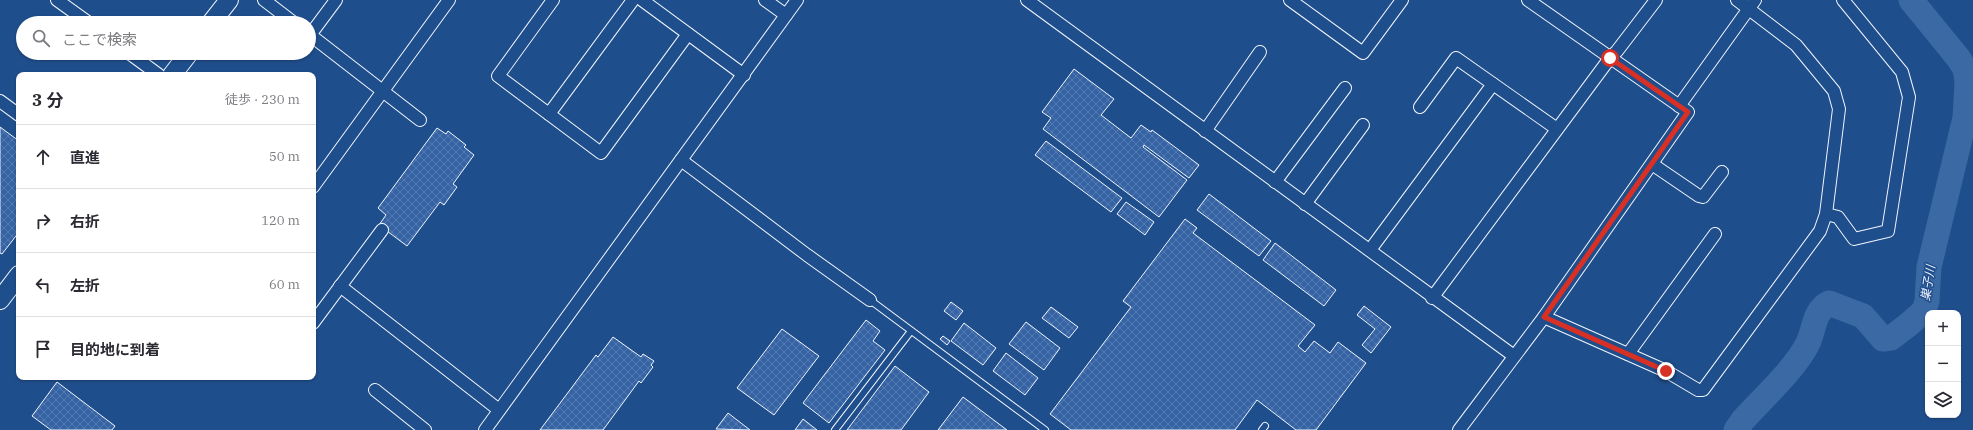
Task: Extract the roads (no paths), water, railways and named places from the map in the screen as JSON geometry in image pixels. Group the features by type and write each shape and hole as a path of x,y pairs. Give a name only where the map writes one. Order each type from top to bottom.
{"street":[{"path":"58,0 79,16"},
{"path":"216,16 229,0"},
{"path":"264,0 285,16"},
{"path":"316,25 336,0"},
{"path":"316,182 449,0"},
{"path":"553,0 498,76 601,153 688,34"},
{"path":"549,114 633,0"},
{"path":"642,0 744,75"},
{"path":"765,0 786,15"},
{"path":"485,430 797,0"},
{"path":"1027,0 1370,250 1432,298 1514,356"},
{"path":"1290,0 1363,53 1402,0"},
{"path":"1432,298 1610,58 1656,0"},
{"path":"1544,317 1666,371 1698,390 1703,390 1820,231 1826,214 1839,109 1834,91 1796,44 1752,5 1737,0"},
{"path":"1826,214 1838,216 1854,238 1888,232 1908,97 1902,72 1843,0"},
{"path":"1459,430 1544,317 1688,112 1531,1"},
{"path":"1679,106 1752,5"},
{"path":"316,39 420,120"},
{"path":"1205,131 1260,52"},
{"path":"1420,106 1456,58 1556,130"},
{"path":"139,60 155,72"},
{"path":"174,72 184,60"},
{"path":"1370,250 1493,84"},
{"path":"1276,182 1345,88"},
{"path":"0,101 16,113"},
{"path":"1305,204 1363,125"},
{"path":"681,160 807,255 870,300"},
{"path":"1652,164 1699,196 1703,197 1722,172"},
{"path":"316,319 382,230"},
{"path":"1628,354 1715,234"},
{"path":"0,300 16,279"},
{"path":"340,286 499,410"},
{"path":"375,390 425,430"}],"lane":[{"path":"870,300 1045,430"},
{"path":"835,430 911,331"}],"waterway":[{"name":"巣子川","path":"1736,430 1743,420 1794,365 1807,345 1817,316 1824,306 1829,303 1863,316 1883,339 1891,338 1924,311 1927,301 1929,267 1965,118 1967,81 1965,69 1959,59 1911,0"}]}
